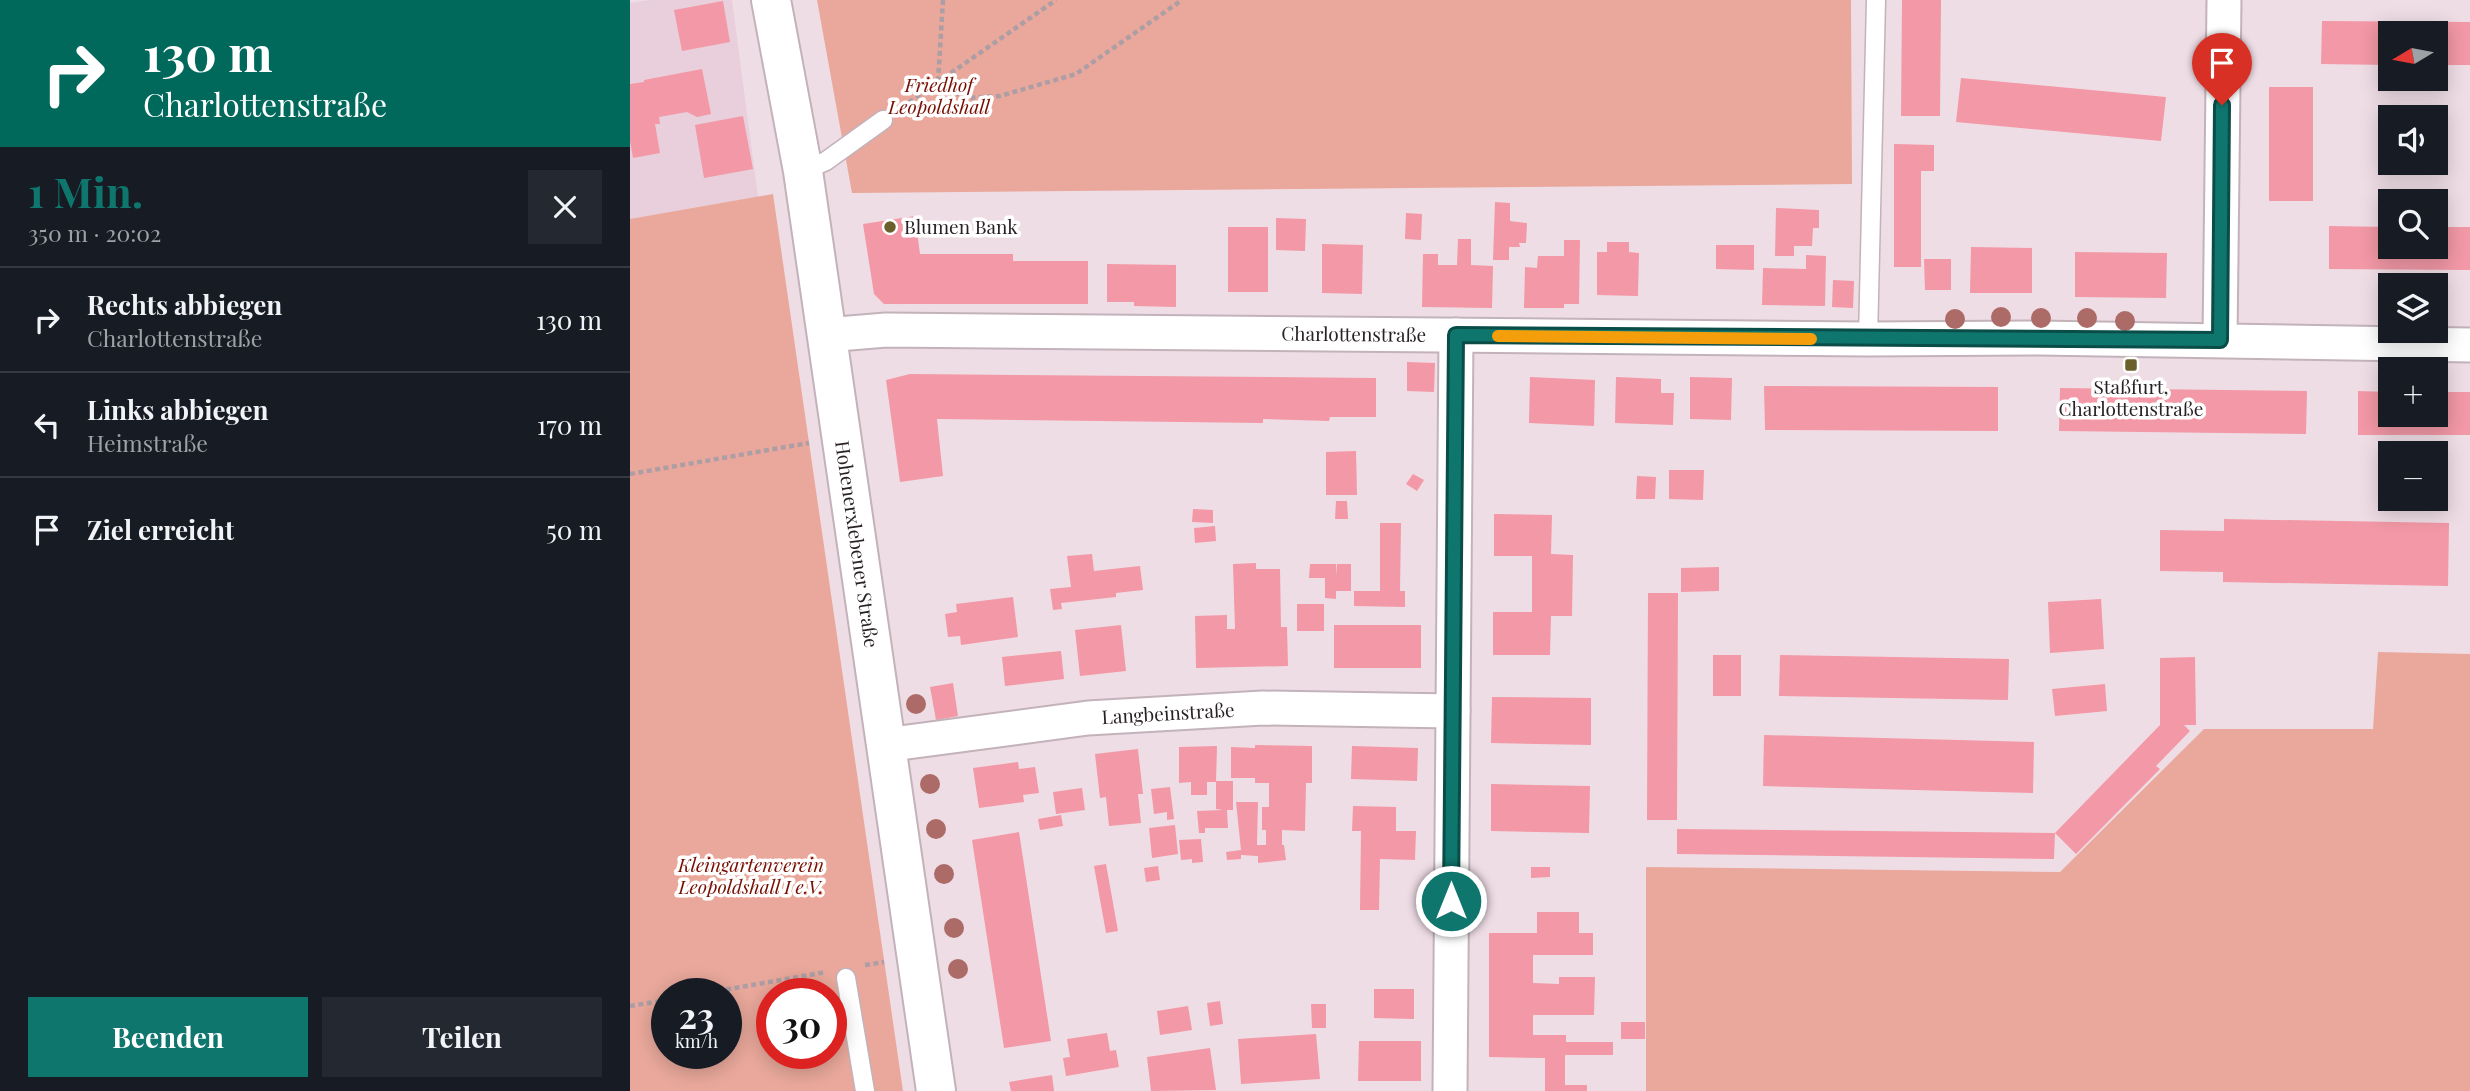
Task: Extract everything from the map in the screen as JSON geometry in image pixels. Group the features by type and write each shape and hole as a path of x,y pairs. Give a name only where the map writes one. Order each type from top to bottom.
{"main road":[{"name":"Hohenerxlebener Straße","path":"771,0 803,172 936,1091"}],"street":[{"path":"2220,340 2224,0"},
{"name":"Charlottenstraße","path":"826,335 886,330 2220,340 2470,345"},
{"path":"1450,1091 1456,335"},
{"name":"Langbeinstraße","path":"886,745 1101,718 1263,708 1452,711"}],"lane":[{"path":"1868,339 1876,0"},
{"path":"803,172 826,161 883,120"},
{"path":"844,972 865,1091"}],"path":[{"path":"883,120 1056,0"},
{"path":"938,82 965,98 1000,96 1076,74 1182,0"},
{"path":"938,82 944,1"},
{"path":"630,474 841,438"},
{"path":"742,988 844,972 916,957"},
{"path":"630,1006 651,1003"}],"shaded area":[{"path":"649,0 732,0 758,197 630,219 630,3"}],"green space":[{"name":"Friedhof Leopoldshall","path":"817,0 1851,0 1852,184 852,193"},
{"name":"Kleingartenverein Leopoldshall I e.V.","path":"773,194 903,1091 630,1091 630,219"},
{"path":"2378,652 2470,654 2470,1091 1646,1091 1646,867 2060,872 2204,729 2373,729"}],"building":[{"path":"1902,0 1941,0 1940,116 1901,116"},
{"path":"723,1 730,42 682,51 674,10"},
{"path":"2322,21 2378,21 2378,65 2321,64"},
{"path":"2448,22 2470,22 2470,65 2448,65"},
{"path":"702,69 711,114 697,117 687,112 659,117 660,124 655,124 660,153 633,158 630,141 630,84"},
{"path":"1961,78 2166,97 2161,141 1956,122"},
{"path":"2269,87 2313,87 2313,201 2269,201"},
{"path":"743,116 753,169 704,178 695,125"},
{"path":"1894,144 1934,145 1934,171 1921,171 1921,267 1894,267"},
{"path":"1495,202 1510,203 1510,221 1527,223 1526,243 1519,243 1520,247 1509,247 1509,260 1493,260"},
{"path":"1776,208 1819,210 1819,228 1813,228 1812,246 1794,246 1794,256 1775,256"},
{"path":"1406,213 1422,214 1421,240 1405,239"},
{"path":"915,216 920,254 1013,254 1013,261 1088,261 1088,304 884,304 874,294 863,224"},
{"path":"1276,218 1306,219 1305,251 1276,250"},
{"path":"2329,226 2378,227 2378,259 2448,259 2448,227 2470,227 2470,270 2329,269"},
{"path":"1228,227 1268,227 1268,292 1228,292"},
{"path":"1458,239 1471,239 1471,265 1493,266 1492,308 1422,307 1423,254 1438,254 1438,265 1457,265"},
{"path":"1564,240 1580,240 1579,304 1564,304 1564,308 1524,308 1525,267 1537,268 1538,256 1564,256"},
{"path":"1607,242 1629,242 1629,252 1639,253 1638,296 1597,295 1597,252 1607,252"},
{"path":"1322,244 1363,245 1362,294 1322,293"},
{"path":"1716,245 1754,245 1754,270 1716,269"},
{"path":"1971,247 2032,248 2032,293 1970,293"},
{"path":"2075,252 2167,253 2166,298 2075,297"},
{"path":"1806,255 1826,256 1825,306 1762,305 1763,268 1806,269"},
{"path":"1924,259 1951,259 1951,290 1925,290"},
{"path":"1107,264 1176,265 1176,307 1107,302"},
{"path":"1833,280 1854,281 1853,308 1832,307"},
{"path":"1407,362 1435,363 1434,392 1407,391"},
{"path":"910,374 1376,378 1376,417 1330,417 1329,421 1263,419 1263,423 937,419 943,476 900,482 886,380"},
{"path":"1530,377 1595,380 1594,426 1529,423"},
{"path":"1616,377 1661,379 1661,393 1674,393 1673,425 1615,423"},
{"path":"1690,377 1732,378 1731,420 1690,419"},
{"path":"1764,386 1998,387 1998,431 1765,430"},
{"path":"2060,388 2307,391 2306,434 2059,431"},
{"path":"2358,391 2378,392 2378,427 2448,427 2448,392 2470,392 2470,435 2358,435"},
{"path":"1356,451 1357,495 1326,495 1326,452"},
{"path":"1669,470 1704,470 1703,500 1669,499"},
{"path":"1413,474 1424,480 1417,491 1406,484"},
{"path":"1637,476 1656,477 1655,499 1636,499"},
{"path":"1336,501 1347,501 1348,519 1335,519"},
{"path":"1193,509 1213,510 1213,523 1192,522"},
{"path":"1494,514 1552,515 1551,554 1573,555 1572,616 1551,616 1550,655 1493,655 1493,612 1532,612 1532,556 1494,556"},
{"path":"2224,519 2449,523 2448,586 2223,582 2223,572 2160,571 2160,530 2224,531"},
{"path":"1380,523 1401,523 1400,591 1405,591 1405,607 1354,606 1354,591 1380,591"},
{"path":"1215,526 1216,541 1195,543 1194,528"},
{"path":"1092,554 1094,571 1140,566 1143,590 1116,593 1116,597 1061,603 1062,609 1053,610 1050,589 1071,587 1067,556"},
{"path":"1256,563 1256,569 1280,569 1281,627 1287,627 1288,666 1196,668 1195,616 1227,615 1227,629 1235,629 1233,564"},
{"path":"1310,564 1336,564 1336,576 1337,564 1351,564 1351,591 1336,591 1336,599 1325,598 1325,578 1309,578"},
{"path":"1719,567 1719,591 1681,592 1681,568"},
{"path":"1648,593 1678,593 1677,820 1647,820"},
{"path":"1013,597 1018,637 961,645 960,636 948,637 945,614 957,612 956,604"},
{"path":"2101,599 2104,649 2050,653 2048,602"},
{"path":"1297,604 1324,604 1324,631 1297,631"},
{"path":"1121,625 1126,671 1080,676 1075,630"},
{"path":"1334,625 1421,625 1421,668 1334,668"},
{"path":"1061,651 1064,679 1005,686 1002,657"},
{"path":"1713,655 1741,655 1741,696 1713,696"},
{"path":"1780,655 2009,659 2008,700 1779,696"},
{"path":"2195,657 2196,725 2184,725 2190,731 2156,766 2160,769 2076,854 2055,833 2160,725 2160,658"},
{"path":"953,683 958,716 936,720 930,687"},
{"path":"2105,684 2107,711 2055,716 2052,689"},
{"path":"1492,697 1591,698 1591,745 1491,743"},
{"path":"1764,735 2034,742 2033,793 1763,786"},
{"path":"1255,745 1312,746 1312,783 1306,783 1305,831 1282,830 1286,860 1258,863 1258,856 1241,855 1241,859 1227,860 1226,852 1241,850 1236,802 1258,802 1257,845 1266,845 1266,830 1262,830 1262,807 1269,807 1269,783 1255,783 1255,778 1231,778 1231,747 1255,748"},
{"path":"1217,746 1216,782 1207,782 1207,795 1191,795 1191,782 1179,783 1179,747"},
{"path":"1352,746 1418,748 1417,781 1351,779"},
{"path":"1138,749 1143,794 1138,794 1141,823 1109,826 1106,797 1100,798 1095,754"},
{"path":"1018,762 1019,769 1035,767 1039,793 1023,795 1024,802 979,808 973,768"},
{"path":"1216,781 1233,781 1233,810 1227,810 1228,828 1205,828 1205,833 1199,833 1197,811 1223,810 1216,809"},
{"path":"1491,784 1590,786 1589,833 1491,831"},
{"path":"1170,787 1174,819 1167,820 1167,812 1154,814 1151,789"},
{"path":"1082,788 1085,810 1056,814 1053,792"},
{"path":"1353,806 1396,807 1396,831 1416,831 1415,860 1380,859 1379,910 1360,910 1361,831 1352,831"},
{"path":"1061,815 1063,826 1040,830 1038,819"},
{"path":"1175,825 1178,854 1152,858 1149,828"},
{"path":"1677,829 2055,833 2054,859 1677,854"},
{"path":"1019,832 1051,1041 1004,1048 972,840"},
{"path":"1201,839 1203,862 1181,860 1179,840"},
{"path":"1106,864 1118,931 1106,933 1094,866"},
{"path":"1158,866 1160,880 1146,882 1144,868"},
{"path":"1531,867 1550,867 1550,877 1531,878"},
{"path":"1537,912 1579,912 1579,933 1593,933 1593,955 1533,955 1533,983 1559,984 1559,977 1595,977 1594,1015 1533,1015 1533,1035 1566,1035 1566,1042 1613,1042 1613,1055 1565,1055 1565,1085 1587,1085 1587,1091 1545,1091 1545,1058 1489,1057 1489,933 1537,933"},
{"path":"1374,989 1414,989 1414,1019 1374,1018"},
{"path":"1220,1001 1223,1024 1210,1026 1207,1003"},
{"path":"1311,1004 1326,1004 1326,1028 1312,1028"},
{"path":"1188,1006 1192,1030 1160,1035 1157,1011"},
{"path":"1621,1022 1645,1022 1645,1039 1621,1039"},
{"path":"1107,1033 1110,1051 1116,1050 1119,1067 1066,1076 1063,1058 1070,1057 1067,1039"},
{"path":"1316,1034 1320,1079 1241,1084 1238,1039"},
{"path":"1359,1041 1421,1041 1421,1081 1358,1081"},
{"path":"1210,1048 1216,1090 1151,1091 1147,1057"},
{"path":"1052,1075 1054,1091 1011,1091 1009,1082"}],"slow traffic":[{"path":"1498,336 1811,339"}],"place":[{"name":"Blumen Bank","path":"890,227"},
{"name":"Staßfurt, Charlottenstraße","path":"2131,365"}],"route":[{"path":"1451,901 1456,335 2220,340 2222,105"}]}
